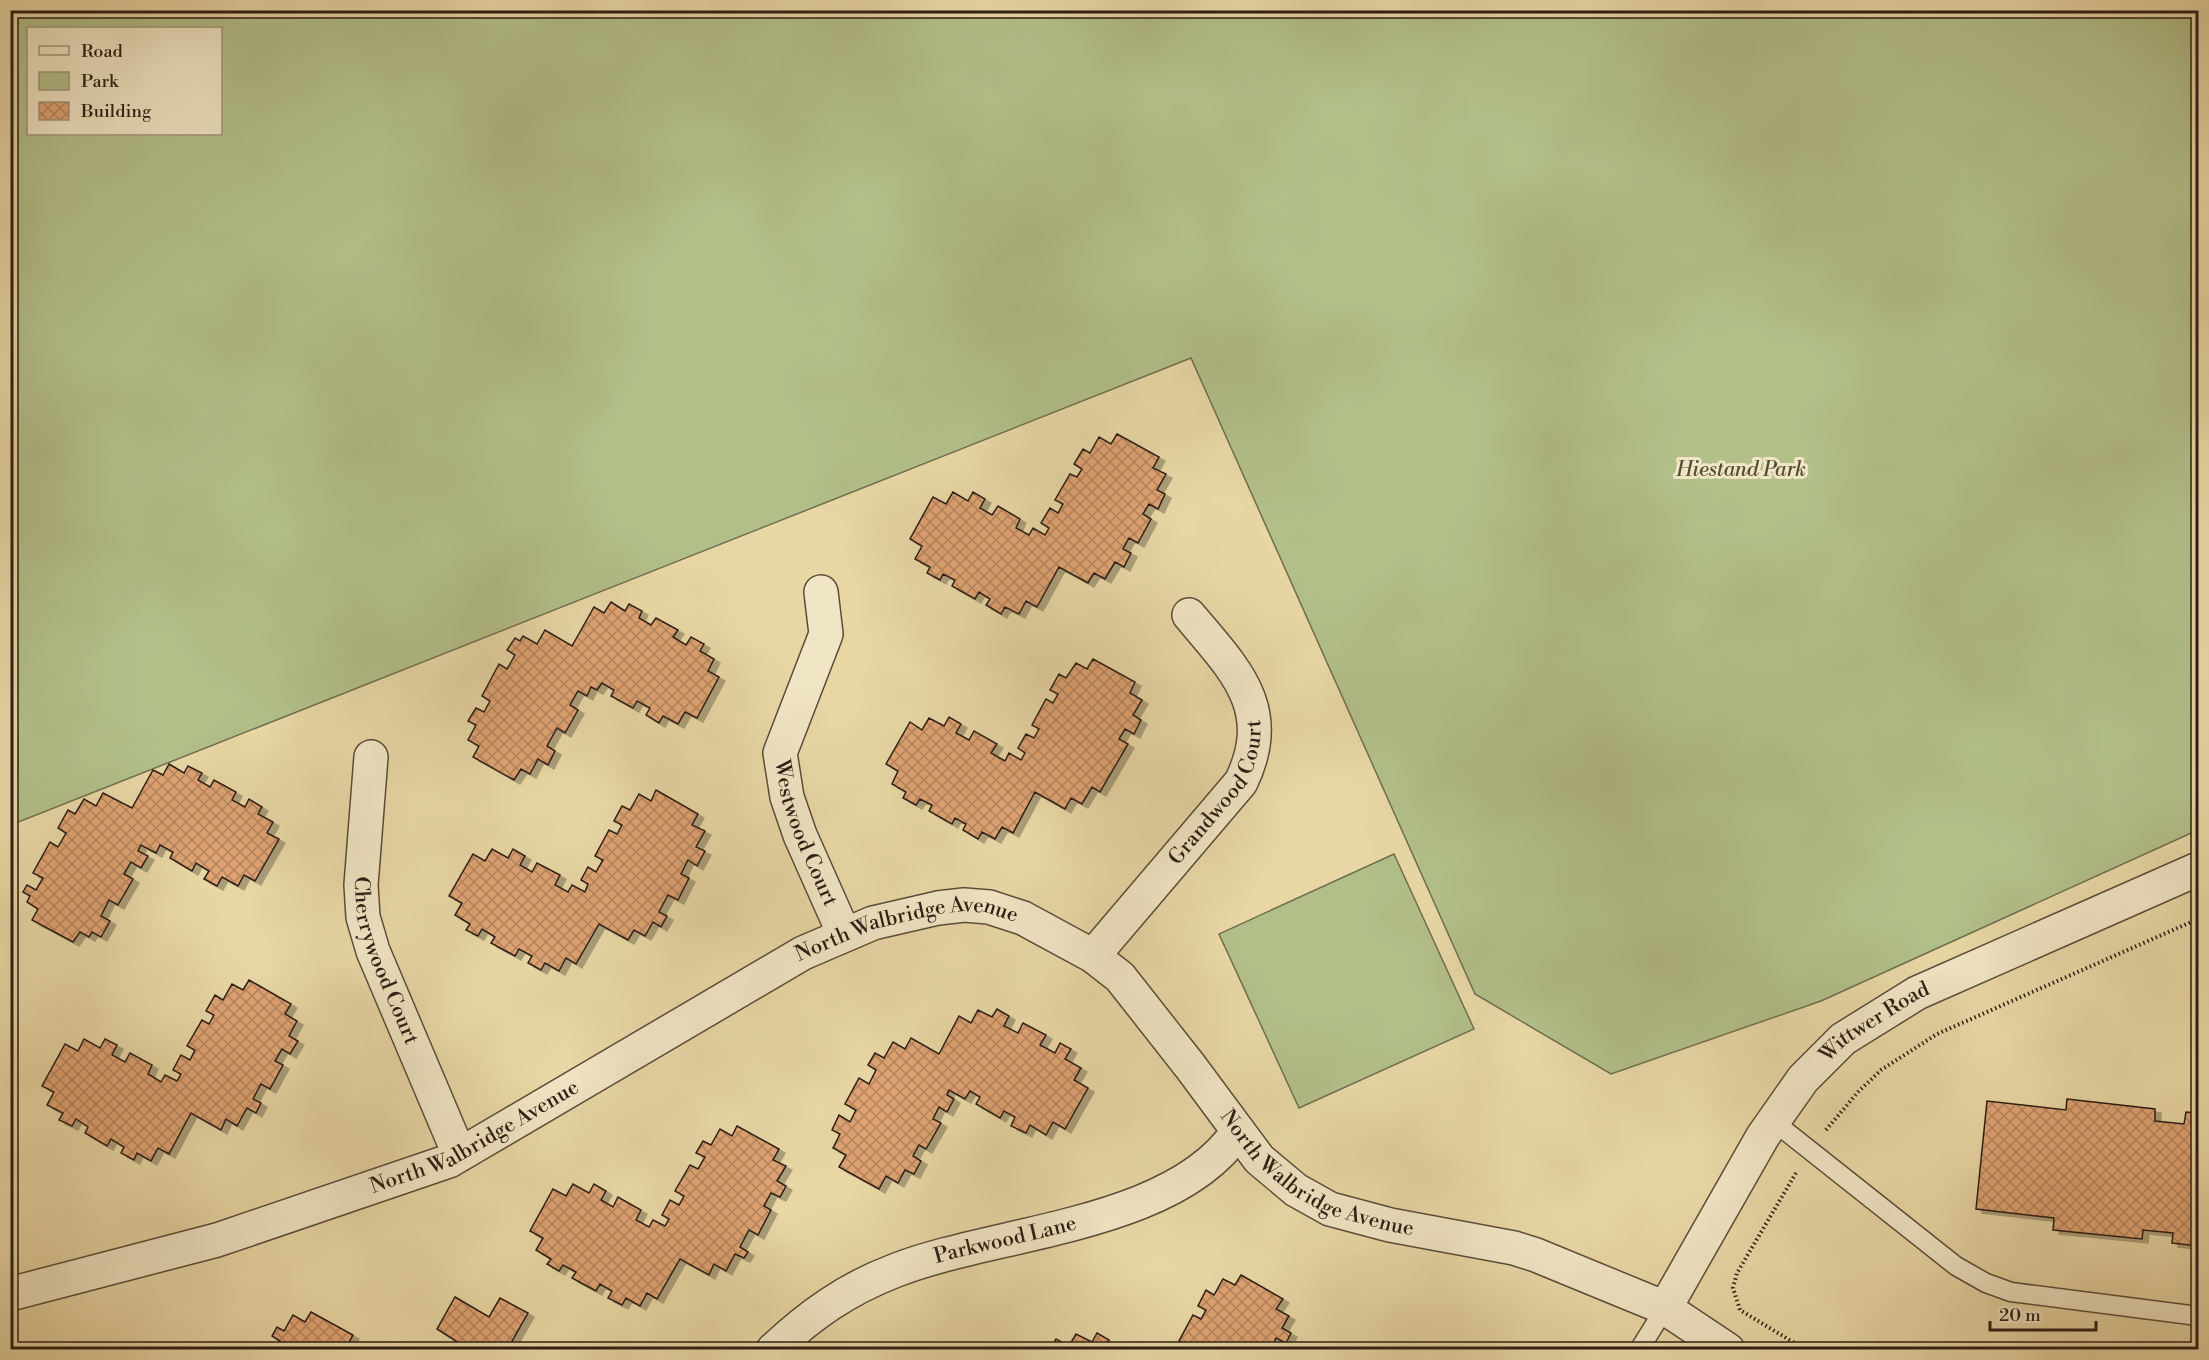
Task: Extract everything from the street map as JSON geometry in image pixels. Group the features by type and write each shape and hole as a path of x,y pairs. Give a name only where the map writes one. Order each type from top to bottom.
{"street":[{"name":"Westwood Court","path":"821,592 826,634 780,753 787,797 797,826 844,934"},
{"name":"Grandwood Court","path":"1093,956 1240,782 1251,756 1255,729 1247,690 1189,615"},
{"name":"Cherrywood Court","path":"371,757 363,851 363,917 373,951 459,1154"},
{"name":"Wittwer Road","path":"1665,1308 1697,1248 1773,1121 1803,1079 1843,1039 1917,993 2199,869"},
{"name":"North Walbridge Avenue","path":"10,1294 217,1240 449,1161 803,953 873,923 938,908 964,905 989,907 1023,918 1093,956 1120,977 1259,1160 1296,1190 1329,1209 1389,1225 1514,1248 1665,1308 1728,1350"},
{"name":"Parkwood Lane","path":"773,1350 807,1318 838,1296 895,1270 1135,1205 1194,1174 1232,1140 1238,1131"}],"lane":[{"path":"1773,1121 1956,1266 1986,1282 2011,1292 2199,1316"},
{"path":"1639,1350 1665,1308"}],"path":[{"path":"1806,1350 1740,1310 1733,1287 1737,1273 1811,1150 1858,1092 1881,1070 1909,1050 1972,1018 2199,919"}],"green space":[{"name":"Hiestand Park","path":"11,10 2198,11 2198,830 1821,1001 1611,1074 1475,994 1191,358 11,825"},
{"path":"1394,854 1474,1029 1299,1108 1219,934"}],"building":[{"path":"1117,434 1159,457 1153,468 1166,474 1157,490 1165,494 1158,509 1149,504 1143,514 1151,519 1138,543 1129,538 1123,549 1131,553 1124,567 1115,562 1105,579 1094,573 1088,583 1059,567 1037,607 1026,601 1019,614 1005,607 1001,614 986,605 990,599 979,592 975,599 952,586 955,580 943,574 940,580 927,573 930,567 915,559 922,546 910,539 933,497 946,504 953,492 968,501 973,492 985,499 980,508 992,515 998,506 1020,519 1016,528 1029,535 1033,528 1045,535 1049,528 1041,523 1050,508 1058,513 1063,504 1055,500 1070,474 1077,477 1082,469 1074,464 1083,449 1090,453 1099,437 1111,444"},
{"path":"611,602 625,611 629,604 642,611 639,618 651,625 656,618 678,630 673,637 686,645 691,637 704,644 700,651 714,659 708,671 719,677 697,718 685,712 678,724 663,716 659,723 646,715 650,708 637,701 633,708 611,696 614,690 602,683 597,690 591,687 587,696 578,691 570,705 578,710 565,733 557,728 547,746 555,751 548,765 538,759 530,774 521,769 514,780 473,757 479,746 468,740 476,725 468,721 476,708 484,712 490,701 482,696 499,664 507,669 515,655 507,650 515,638 520,641 523,636 537,644 545,630 572,646 594,607 604,613"},
{"path":"1093,659 1135,682 1130,693 1142,700 1133,715 1141,720 1134,734 1125,729 1119,739 1128,744 1100,792 1092,787 1082,804 1071,798 1065,809 1035,792 1013,833 1002,827 995,839 982,832 978,839 963,830 966,824 955,818 952,824 929,811 932,805 920,799 916,805 903,798 906,792 892,784 898,771 886,764 910,722 922,730 929,718 944,726 949,717 961,724 956,733 969,740 974,731 997,744 991,753 1005,761 1009,753 1021,760 1025,753 1018,748 1026,734 1034,738 1039,729 1032,725 1046,699 1053,703 1058,694 1050,690 1059,674 1066,678 1076,663 1087,669"},
{"path":"169,764 184,773 188,766 202,773 198,780 210,787 214,780 236,792 232,800 245,807 249,799 262,807 258,814 273,822 267,833 279,839 255,881 244,875 238,886 222,877 217,886 204,879 209,871 196,863 192,871 170,858 173,852 160,845 156,853 141,845 138,851 148,856 141,868 131,862 124,874 133,879 118,905 109,900 101,916 110,921 101,937 92,932 89,937 80,932 73,942 32,920 38,909 27,902 30,896 23,892 27,885 36,890 43,878 33,873 50,842 58,847 66,833 58,828 68,810 75,814 84,799 96,806 103,793 132,808 153,770 163,775"},
{"path":"656,790 698,814 692,825 705,831 696,847 705,851 697,866 688,860 681,874 689,878 678,900 668,895 659,912 667,916 661,927 653,922 645,936 634,930 628,940 599,924 576,964 566,958 559,971 545,963 541,970 528,963 532,956 519,949 515,956 491,943 495,937 482,929 478,936 466,930 470,924 455,915 462,903 449,896 473,854 485,861 492,849 508,858 513,849 525,856 520,865 532,872 537,863 560,875 555,885 568,892 572,885 585,892 588,884 581,880 588,867 596,872 603,860 595,856 609,830 617,834 622,825 614,821 622,806 630,810 639,794 651,801"},
{"path":"249,980 291,1004 285,1014 297,1021 289,1036 298,1041 290,1054 282,1049 275,1061 283,1065 270,1089 261,1084 253,1099 261,1103 256,1113 247,1108 237,1126 226,1119 221,1130 191,1113 169,1154 158,1148 151,1161 137,1153 134,1160 121,1153 124,1147 111,1139 107,1146 85,1133 88,1127 76,1119 72,1126 59,1120 63,1113 47,1105 54,1092 42,1086 65,1044 78,1051 84,1039 100,1048 105,1039 117,1045 112,1055 125,1062 130,1053 152,1065 148,1074 161,1082 165,1075 177,1081 181,1074 173,1070 181,1055 190,1060 195,1050 187,1046 202,1020 209,1024 214,1015 206,1011 215,995 223,1000 232,984 243,990"},
{"path":"997,1009 1009,1016 1004,1026 1018,1033 1023,1023 1046,1035 1040,1045 1055,1053 1060,1043 1071,1049 1065,1059 1081,1068 1074,1080 1088,1088 1065,1129 1053,1122 1046,1135 1030,1125 1026,1133 1011,1126 1015,1117 1004,1111 1000,1118 976,1104 980,1097 970,1091 965,1099 949,1090 947,1095 954,1099 947,1112 939,1107 933,1119 941,1123 926,1149 919,1145 913,1156 921,1161 914,1174 905,1170 898,1183 886,1176 879,1189 839,1167 846,1155 833,1148 840,1134 832,1130 839,1115 850,1122 856,1110 845,1104 859,1078 869,1084 876,1070 868,1065 875,1053 884,1058 893,1042 905,1049 911,1038 939,1054 959,1016 971,1023 978,1010 992,1017"},
{"path":"2067,1099 2155,1109 2155,1121 2184,1124 2186,1112 2198,1113 2198,1246 2172,1243 2173,1233 2143,1230 2142,1239 2053,1230 2054,1218 1976,1209 1987,1101 2066,1110"},
{"path":"737,1126 779,1149 773,1160 786,1166 777,1181 786,1186 780,1197 771,1193 764,1206 771,1210 758,1235 749,1230 740,1247 748,1252 744,1258 735,1254 726,1271 714,1264 709,1275 680,1259 657,1299 647,1293 640,1306 626,1298 622,1305 608,1298 612,1291 600,1284 596,1291 572,1278 576,1272 563,1265 559,1271 547,1264 551,1259 536,1250 543,1238 530,1231 553,1189 566,1196 573,1184 589,1193 594,1184 606,1191 601,1200 613,1207 618,1197 641,1210 636,1220 649,1227 653,1220 665,1226 669,1219 662,1215 670,1200 679,1205 684,1196 675,1191 690,1165 698,1169 705,1157 696,1153 703,1141 711,1145 720,1129 732,1136"},
{"path":"1241,1275 1283,1299 1276,1309 1289,1316 1282,1328 1291,1333 1286,1343 1276,1338 1270,1350 1185,1350 1187,1345 1179,1341 1193,1315 1201,1319 1206,1310 1198,1306 1206,1290 1214,1295 1223,1279 1235,1285"},
{"path":"455,1297 489,1317 500,1298 528,1313 507,1350 470,1350 437,1329"},
{"path":"311,1312 353,1335 347,1346 354,1350 275,1350 280,1341 272,1336 277,1327 284,1331 293,1315 305,1322"},
{"path":"1097,1333 1109,1340 1104,1350 1050,1350 1056,1339 1069,1346 1076,1334 1092,1342"}]}
